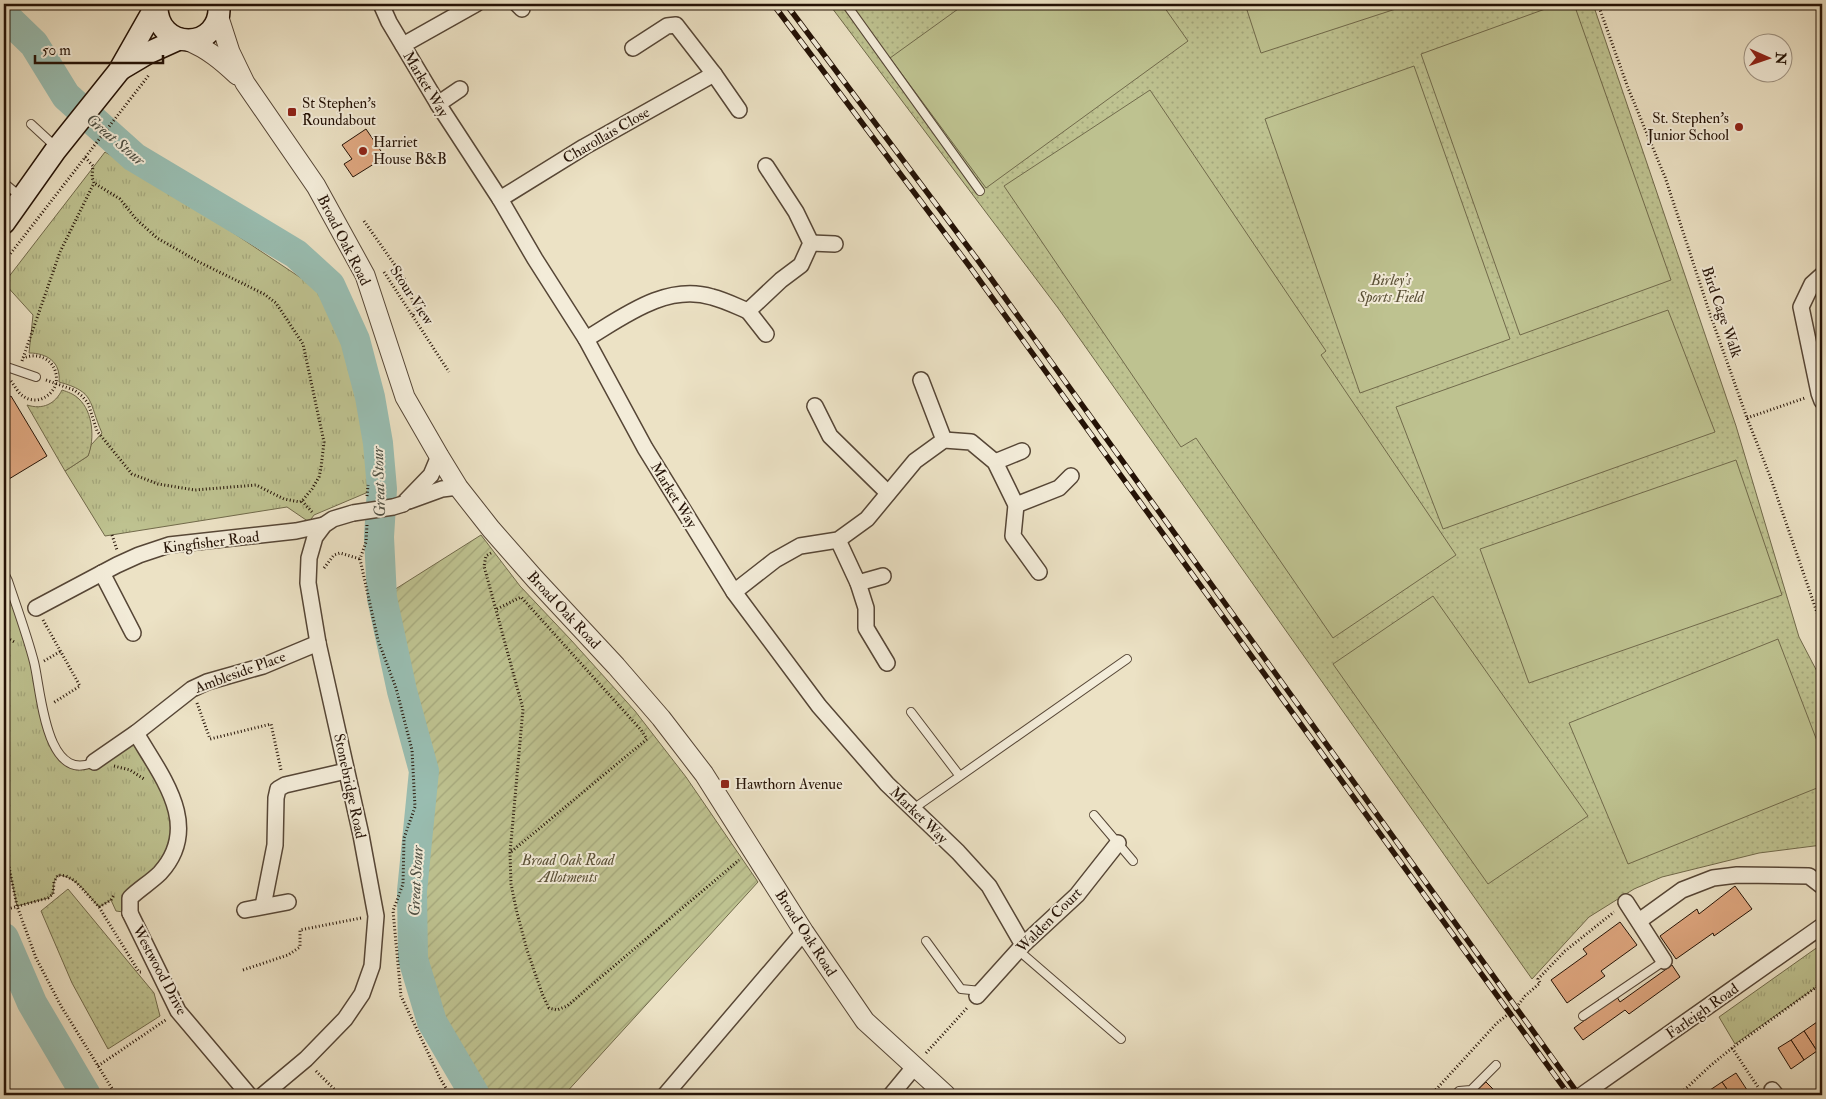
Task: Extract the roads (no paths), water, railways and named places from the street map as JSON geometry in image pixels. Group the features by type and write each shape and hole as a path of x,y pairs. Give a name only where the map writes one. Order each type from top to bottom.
{"main road":[{"path":"157,4 159,22 171,36 184,40"},
{"path":"4,223 76,124 119,71 157,4"},
{"path":"119,71 148,53 184,40 204,36 210,32 221,9"}],"street":[{"name":"Market Way","path":"381,4 389,22 438,104 500,199 586,340 645,448 734,592 818,706 887,784 958,852 988,886 1020,948"},
{"path":"403,45 476,4"},
{"name":"Broad Oak Road","path":"221,9 230,52 246,83 316,186 365,275 405,397 438,456 458,487 535,580 616,666 661,718 704,774 804,932 866,1021 946,1095"},
{"path":"633,48 666,26 676,25 739,110"},
{"name":"Broad Oak Road","path":"184,40 204,47 246,83"},
{"name":"Charollais Close","path":"500,199 584,148 714,74"},
{"path":"438,104 460,89"},
{"path":"766,166 796,212 811,243"},
{"path":"811,243 835,244"},
{"path":"748,311 781,280 801,265 811,243"},
{"path":"1821,397 1816,340 1801,308 1812,284 1822,275"},
{"path":"586,340 647,302 682,294 711,296 748,311 766,334"},
{"path":"921,380 944,440"},
{"path":"814,406 830,436 888,493"},
{"path":"734,592 775,560 800,546 838,540 867,519 914,461 944,440 971,442 995,462 1016,505 1013,536 1039,572"},
{"path":"995,462 1022,451"},
{"path":"404,503 430,475 438,456"},
{"path":"1016,505 1059,488 1071,476"},
{"path":"324,525 333,519 393,507 442,489 458,487"},
{"name":"Kingfisher Road","path":"36,608 102,572 139,555 169,545 286,532 324,525"},
{"name":"Stonebridge Road","path":"263,1095 306,1059 345,1019 362,994 372,966 376,916 361,835 318,643 312,608 308,570 309,558 315,537 324,525"},
{"path":"838,540 858,583 866,608 866,628 887,663"},
{"path":"102,572 133,633"},
{"path":"858,583 883,576"},
{"name":"Ambleside Place","path":"98,759 136,733 192,689 207,682 264,666 318,643"},
{"name":"Westwood Drive","path":"136,733 168,785 176,807 178,822 177,838 172,856 159,873 130,898 123,912 155,963 178,1011 250,1095"},
{"path":"263,906 275,845 276,798 278,789 285,785 346,771"},
{"name":"Walden Court","path":"979,993 1020,948 1077,895 1118,843"},
{"path":"1639,921 1682,890 1713,878 1737,875 1809,876 1822,886"},
{"path":"245,910 288,902"},
{"path":"1626,902 1664,961"},
{"name":"Farleigh Road","path":"1582,1095 1822,926"},
{"path":"665,1095 804,932"},
{"path":"891,1095 915,1066"}],"lane":[{"path":"846,4 980,190"},
{"path":"30,124 58,148"},
{"path":"4,183 22,198"},
{"path":"4,366 36,377"},
{"path":"4,573 35,667 42,710 52,742 64,759 74,765 88,764 98,759"},
{"path":"913,809 1127,659"},
{"path":"912,712 959,775"},
{"path":"1094,816 1133,862"},
{"path":"926,941 961,989 979,993"},
{"path":"1020,948 1122,1039"},
{"path":"1583,1016 1664,961"},
{"path":"1455,1095 1459,1091 1472,1090 1496,1065"}],"waterway":[{"name":"Great Stour","path":"4,15 34,44 66,96 134,157 296,254 330,285 355,340 370,397 378,443 382,489 379,537 382,598 402,691 424,771 412,891 413,959 432,1022 475,1095"},
{"name":"Great Stour","path":"4,938 32,1003 86,1095"}],"railway":[{"path":"773,4 970,267 1569,1095"},
{"path":"786,4 977,259 1579,1095"}],"place":[{"name":"St Stephen's Roundabout","path":"292,112"},
{"name":"St. Stephen's Junior School","path":"1739,127"},
{"name":"Harriet House B&B","path":"363,151"},
{"name":"Hawthorn Avenue","path":"725,784"}],"park label":[{"name":"Birley's Sports Field","path":"1391,288"},
{"name":"Broad Oak Road Allotments","path":"568,868"}]}
